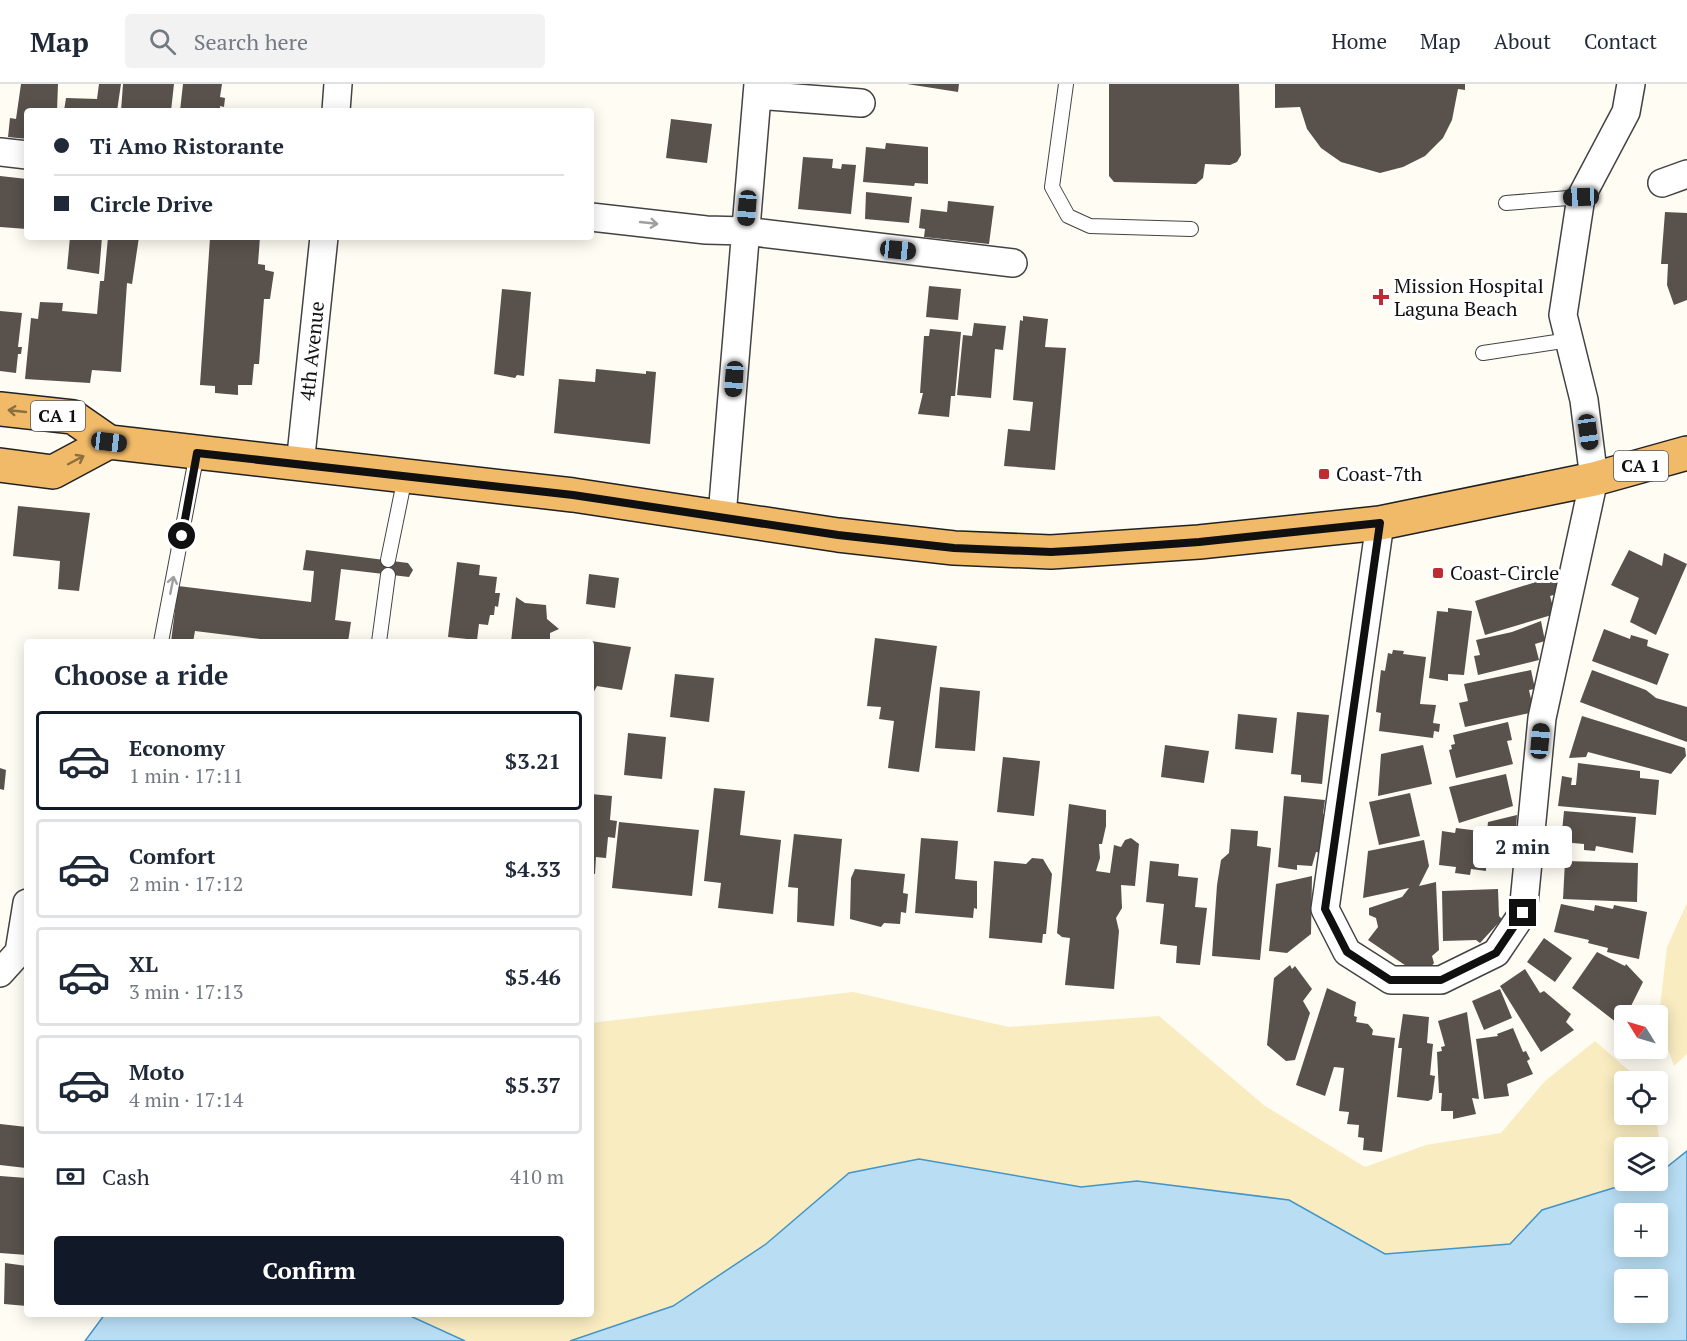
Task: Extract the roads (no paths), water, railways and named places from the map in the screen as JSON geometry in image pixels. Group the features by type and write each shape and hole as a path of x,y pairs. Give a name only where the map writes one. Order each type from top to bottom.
{"highway":[{"name":"CA 1","path":"0,409 73,417 109,442 573,495 838,535 954,548 1051,552 1199,542 1380,523 1594,479 1687,453"},
{"name":"CA 1","path":"0,465 53,472 109,442"}],"street":[{"path":"336,108 338,84"},
{"path":"1380,523 1325,909 1347,952 1390,980 1441,980 1496,953 1523,913 1542,718 1594,479 1584,400 1563,315 1581,197 1626,112 1631,84"},
{"path":"722,516 758,90 861,103"},
{"path":"0,152 24,155"},
{"path":"594,217 745,231 1013,263"},
{"name":"4th Avenue","path":"300,465 324,240"},
{"path":"0,973 19,952 24,921"}],"lane":[{"path":"1066,84 1057,134 1052,187 1068,216 1090,226 1191,229"},
{"path":"1506,203 1581,197"},
{"path":"1483,353 1569,340"},
{"path":"162,639 197,453"},
{"path":"388,560 405,477"},
{"path":"379,639 388,575"}],"water":[{"path":"1687,1151 1687,1341 570,1341 673,1306 766,1244 849,1173 919,1159 1081,1187 1137,1181 1289,1200 1385,1254 1510,1244 1542,1210 1614,1188 1614,1191 1668,1191 1668,1166"},
{"path":"103,1317 413,1317 465,1341 85,1341"}],"place":[{"name":"Mission Hospital Laguna Beach","path":"1381,297"},
{"name":"Coast-7th","path":"1324,474"},
{"name":"Coast-Circle","path":"1438,573"}]}
